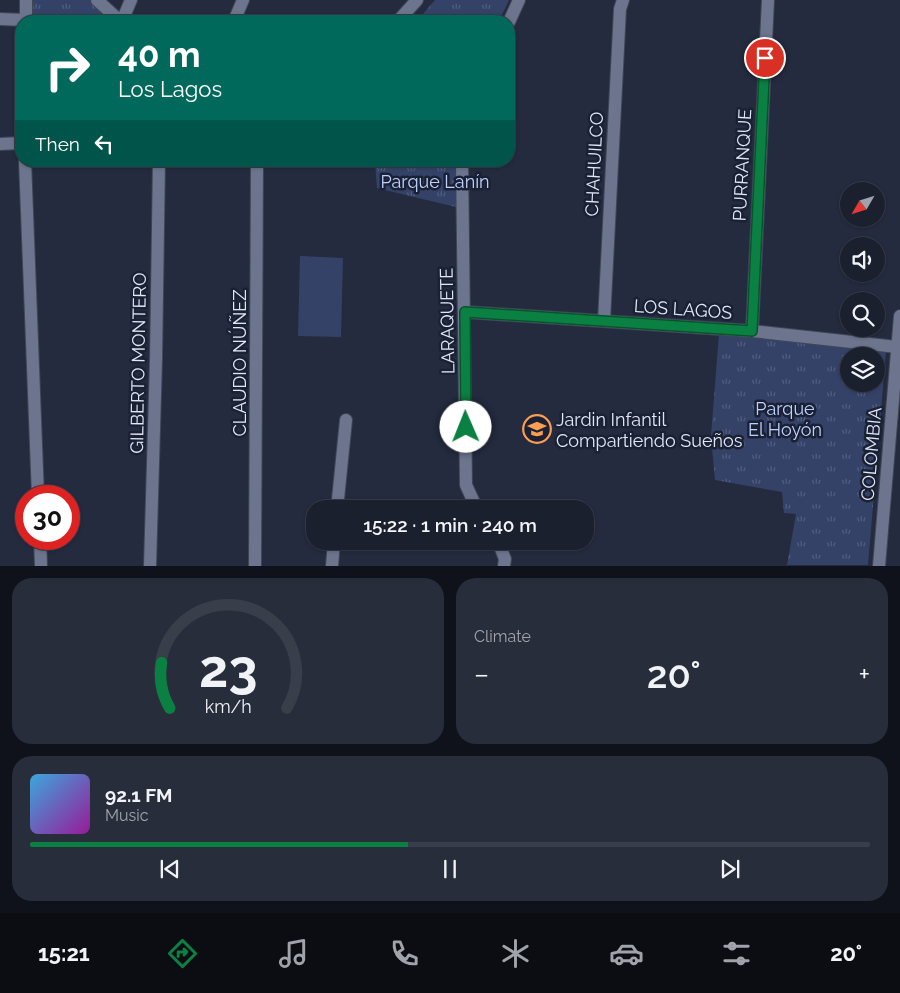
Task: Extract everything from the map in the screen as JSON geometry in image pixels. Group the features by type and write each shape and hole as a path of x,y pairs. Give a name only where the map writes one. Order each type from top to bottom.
{"street":[{"path":"26,0 26,15"},
{"path":"96,0 114,15"},
{"path":"124,15 131,0"},
{"path":"237,15 243,0"},
{"path":"403,15 417,0"},
{"path":"512,15 519,0"},
{"name":"PURRANQUE","path":"752,331 768,0"},
{"name":"CHAHUILCO","path":"604,321 621,5"},
{"path":"0,19 15,20"},
{"path":"0,144 15,143"},
{"path":"27,167 38,485"},
{"name":"GILBERTO MONTERO","path":"150,566 159,167"},
{"name":"CLAUDIO NÚÑEZ","path":"255,566 257,167"},
{"name":"LARAQUETE","path":"462,167 466,485 473,500"},
{"name":"LOS LAGOS","path":"465,312 752,331 897,346"},
{"name":"COLOMBIA","path":"878,566 900,316"},
{"path":"339,500 346,420"},
{"path":"40,550 41,566"},
{"path":"332,566 333,550"},
{"path":"502,550 505,559 504,566"}],"green space":[{"path":"27,0 94,0 111,15 27,15"},
{"path":"435,0 509,0 502,15 422,15"},
{"name":"Parque Lanín","path":"375,167 458,167 460,208 377,188"},
{"path":"300,256 343,258 341,337 298,336"},
{"name":"Parque El Hoyón","path":"719,334 847,347 840,347 840,392 883,392 868,565 787,565 796,514 784,513 782,492 715,480 711,436"}],"place":[{"name":"Jardin Infantil Compartiendo Sueños","path":"537,429"}],"route":[{"path":"466,427 465,312 752,331 765,58"}]}
